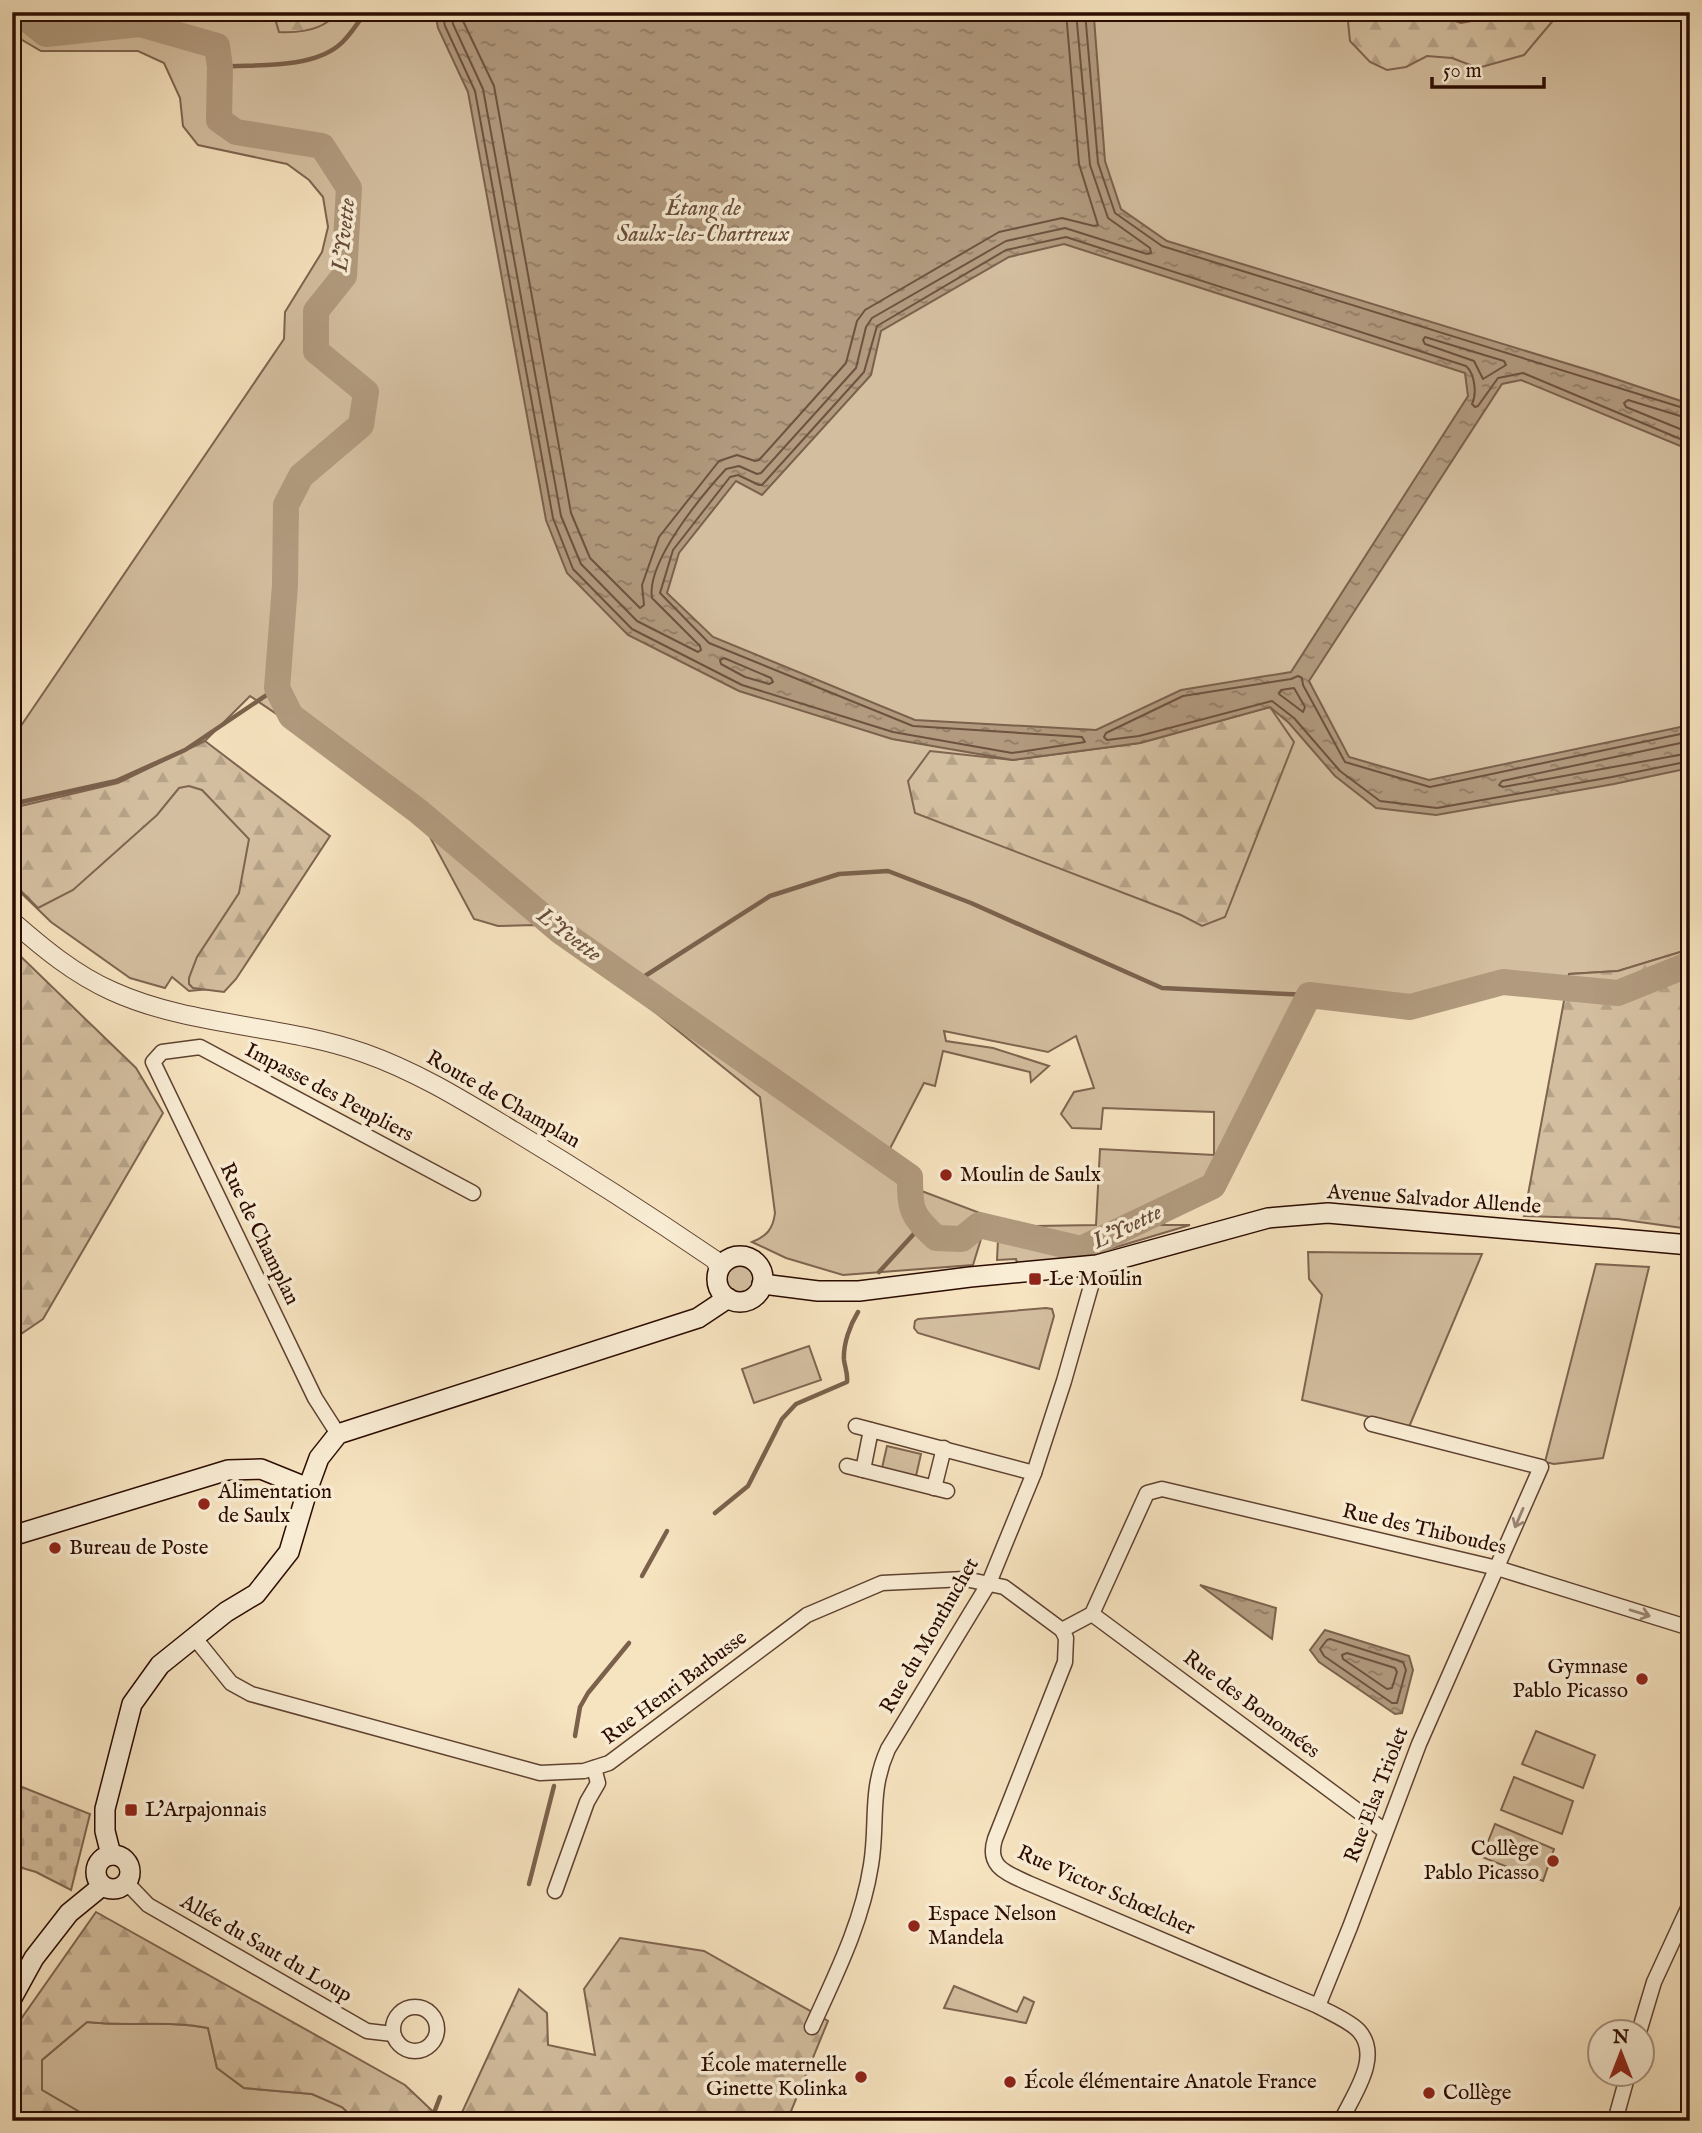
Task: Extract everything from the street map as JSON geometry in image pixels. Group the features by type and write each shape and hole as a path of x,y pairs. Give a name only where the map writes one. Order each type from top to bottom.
{"main road":[{"name":"Avenue Salvador Allende","path":"762,1284 818,1291 859,1291 1097,1265 1268,1218 1328,1213 1690,1245"},
{"path":"737,1256 751,1259 761,1270 762,1284 749,1300 742,1302 728,1298 719,1289 717,1275 729,1259 737,1256"},
{"path":"111,1855 105,1831 105,1809 132,1704 160,1665 226,1612 256,1594 289,1552 319,1458 338,1434 698,1318 728,1298"},
{"path":"12,1536 228,1470 261,1469 308,1488"},
{"path":"118,1855 128,1863 130,1870 127,1883 115,1889 102,1886 96,1867 105,1857 118,1855"},
{"path":"12,1998 34,1958 69,1913 102,1886"}],"street":[{"path":"12,914 42,946"},
{"name":"Route de Champlan","path":"12,921 77,973 139,1002 184,1014 302,1035 363,1052 424,1077 567,1163 715,1260 719,1269"},
{"name":"Impasse des Peupliers","path":"162,1052 200,1047 473,1193"},
{"name":"Rue de Champlan","path":"162,1052 153,1062 314,1398 338,1434"},
{"name":"Rue du Monthuchet","path":"811,2027 861,1913 871,1863 876,1785 880,1766 989,1583 1034,1473 1097,1265"},
{"name":"Rue Elsa Triolet","path":"1318,2006 1419,1744 1541,1467 1372,1424"},
{"path":"863,1470 864,1428 1034,1473"},
{"path":"847,1466 941,1490 944,1448"},
{"name":"Rue des Thiboudes","path":"1092,1614 1147,1493 1162,1489 1497,1568 1690,1628"},
{"name":"Rue Henri Barbusse","path":"194,1637 231,1683 251,1694 540,1773 584,1771 609,1763 807,1615 882,1583 965,1579 989,1583"},
{"path":"989,1583 1004,1587 1062,1630 1092,1614"},
{"name":"Rue des Bonomées","path":"1092,1614 1385,1831"},
{"name":"Rue Victor Schœlcher","path":"1062,1630 1066,1638 1065,1662 993,1844 995,1862 1006,1872 1028,1883 1318,2006"},
{"path":"555,1891 587,1802 598,1783 594,1768"},
{"name":"Allée du Saut du Loup","path":"127,1883 148,1905 367,2031 393,2034"},
{"path":"1643,2018 1654,1982 1690,1904"},
{"path":"1318,2006 1359,2030 1369,2048 1367,2065 1341,2121"},
{"path":"1615,2121 1624,2088"}],"green space":[{"path":"12,12 30,12 30,17 52,30 156,12 1690,12 1690,949 1618,971 1569,974 1565,995 1506,988 1412,1015 1314,1001 1277,1079 1227,1168 1162,1225 1190,1225 1083,1257 1017,1263 1016,1259 997,1260 999,1219 1034,1226 1096,1225 1100,1149 1214,1155 1214,1112 1103,1108 1101,1129 1072,1128 1061,1114 1074,1092 1094,1088 1076,1036 1048,1052 944,1031 946,1041 993,1048 1049,1066 1031,1082 1030,1072 943,1051 935,1086 924,1083 882,1164 919,1190 988,1216 973,1265 843,1275 786,1258 752,1242 768,1231 775,1213 760,1097 567,941 535,925 498,926 474,919 423,824 377,782 250,696 205,741 159,764 180,755 248,833 276,893 209,989 189,991 172,977 165,988 130,978 51,922 12,884 12,739 284,339 285,312 322,252 328,227 323,197 309,180 287,164 198,145 183,126 180,98 164,63 138,51 41,51 12,34"},
{"path":"30,12 156,12 52,30 34,20"},
{"path":"273,12 337,12 319,27 279,32"},
{"path":"1347,12 1427,12 1461,23 1498,16 1505,12 1550,12 1556,17 1524,55 1478,68 1452,58 1427,56 1406,67 1387,70 1370,62 1350,41"},
{"path":"1270,707 1294,742 1225,917 1202,926 1181,915 915,813 908,781 930,751 1013,760 1140,743"},
{"path":"205,741 330,836 236,979 224,992 193,988 189,984 189,978 197,957 239,893 249,839 202,790 189,786 179,788 157,815 73,890 38,908 12,882 12,808 118,783"},
{"path":"12,948 136,1068 163,1113 43,1319 18,1336 12,1335"},
{"path":"1690,949 1690,1229 1618,1219 1524,1216 1569,974 1618,971"},
{"path":"1308,1252 1482,1254 1409,1427 1302,1400 1322,1295 1309,1279"},
{"path":"740,1262 751,1266 755,1277 751,1288 740,1292 729,1288 725,1277 729,1266"},
{"path":"1596,1264 1649,1267 1603,1458 1554,1464 1545,1462"},
{"path":"1052,1309 1054,1316 1039,1369 918,1333 914,1328 918,1319"},
{"path":"809,1346 821,1380 754,1403 742,1369"},
{"path":"887,1446 921,1454 916,1476 882,1468"},
{"path":"1536,1731 1595,1755 1583,1788 1522,1764"},
{"path":"1514,1777 1573,1801 1562,1834 1501,1810"},
{"path":"12,1783 90,1814 71,1890 36,1872 12,1865"},
{"path":"1495,1824 1554,1849 1543,1881 1482,1857"},
{"path":"96,1912 405,2085 443,2121 423,2121 416,2118 414,2121 357,2121 342,2107 312,2094 244,2088 217,2068 208,2028 178,2024 87,2022 42,2060 42,2090 95,2121 12,2121 12,2045 21,2019"},
{"path":"620,1938 704,1951 828,2021 787,2121 458,2121 519,1989 547,2013 548,2045 595,2055 584,1989"},
{"path":"954,1986 1017,2012 1024,1997 1034,2002 1026,2023 944,2008"},
{"path":"87,2022 178,2024 208,2028 217,2068 244,2088 312,2094 342,2107 357,2121 95,2121 42,2090 42,2060"}],"water":[{"name":"Étang de Saulx-les-Chartreux","path":"435,12 1090,12 1094,18 1105,161 1121,209 1167,241 1598,373 1690,404 1690,450 1521,380 1502,384 1309,681 1349,757 1429,780 1690,725 1690,768 1436,815 1376,808 1335,776 1289,723 1270,707 1140,743 1013,760 892,739 739,691 628,635 567,573 546,520 468,92 438,28","holes":["1064,244 1465,373 1468,396 1291,672 1181,690 1096,730 915,720 713,637 667,593 679,553 736,481 762,495 871,375 881,331 1009,257"]},
{"path":"1200,1585 1276,1608 1272,1639"},
{"path":"1325,1630 1409,1656 1413,1670 1402,1713 1395,1714 1319,1662 1310,1650"}],"waterway":[{"name":"L'Yvette","path":"18,12 46,34 140,24 217,46 220,67 219,120 236,132 322,146 349,188 344,276 316,311 316,351 366,392 361,425 301,476 286,505 285,585 277,688 291,716 418,811 560,931 910,1177 914,1211 921,1223 936,1238 962,1239 979,1225 1081,1249 1213,1186 1309,995 1410,1007 1503,982 1618,993 1690,964"},
{"path":"220,67 312,59 338,46 366,12"},
{"path":"12,804 116,781 185,750 277,688"},
{"path":"634,983 770,896 839,874 888,871 971,903 1162,988 1309,995"},
{"path":"879,1272 922,1225"},
{"path":"715,1513 748,1486 782,1419 796,1404 847,1382 845,1348 858,1312"},
{"path":"642,1576 667,1531"},
{"path":"575,1736 580,1707 588,1693 629,1643"},
{"path":"529,1884 554,1786"},
{"path":"431,2121 440,2097"}],"place":[{"name":"Moulin de Saulx","path":"946,1175"},
{"name":"Le Moulin","path":"1035,1279"},
{"name":"Alimentation de Saulx","path":"204,1504"},
{"name":"Bureau de Poste","path":"55,1548"},
{"name":"Gymnase Pablo Picasso","path":"1642,1679"},
{"name":"L'Arpajonnais","path":"131,1810"},
{"name":"Collège Pablo Picasso","path":"1553,1861"},
{"name":"Espace Nelson Mandela","path":"914,1926"},
{"name":"École maternelle Ginette Kolinka","path":"861,2077"},
{"name":"École élémentaire Anatole France","path":"1010,2082"},
{"name":"Collège","path":"1429,2093"}]}
